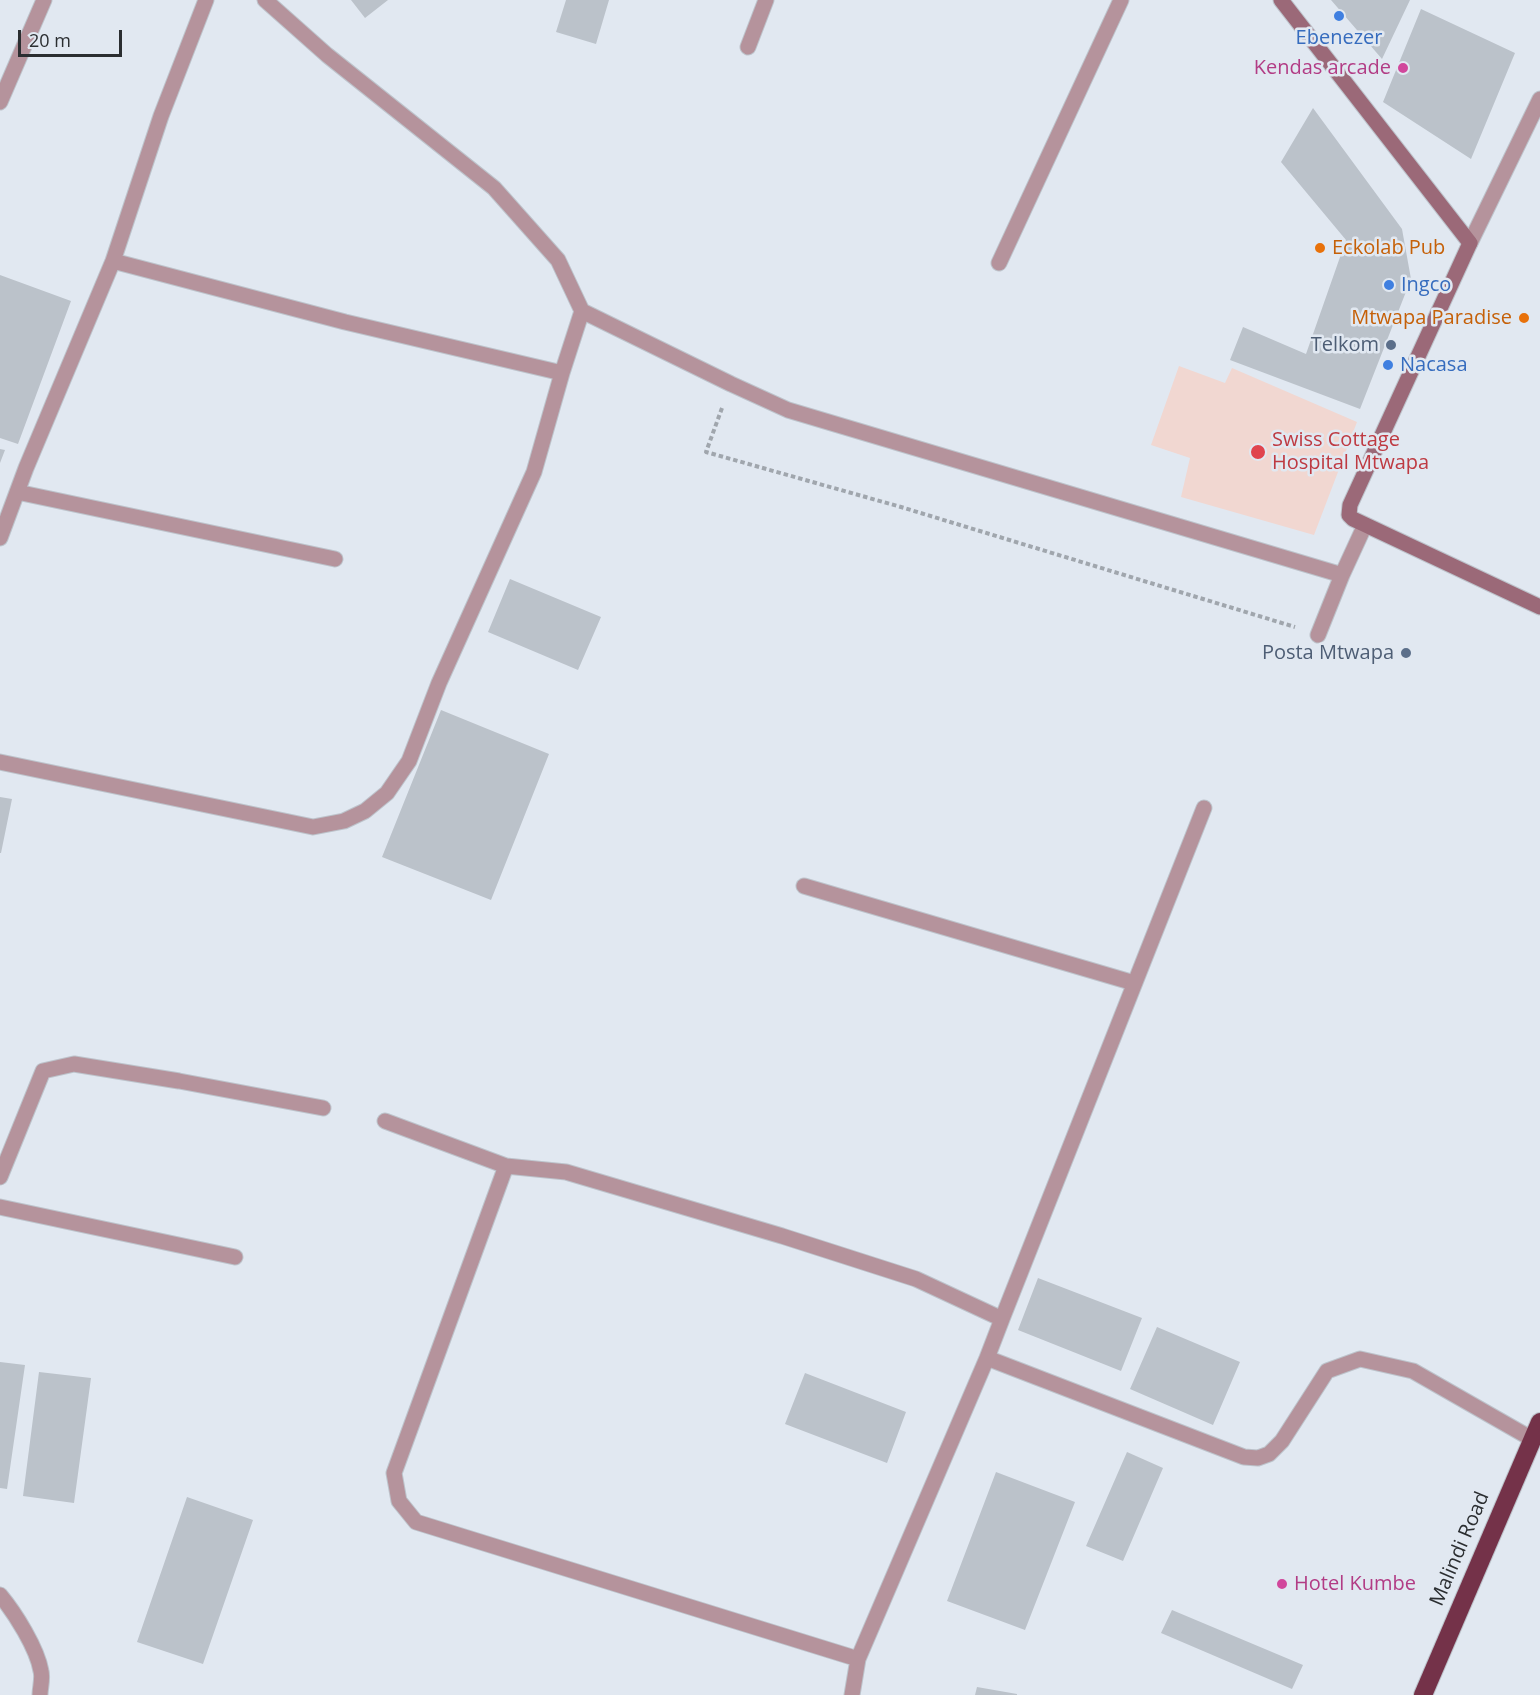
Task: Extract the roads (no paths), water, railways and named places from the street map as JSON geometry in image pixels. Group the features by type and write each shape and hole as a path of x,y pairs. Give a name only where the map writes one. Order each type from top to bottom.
{"highway":[{"name":"Malindi Road","path":"1423,1695 1540,1422"}],"street":[{"path":"0,102 44,0"},
{"path":"0,538 112,261 161,116 206,0"},
{"path":"265,0 327,55 494,188 558,260 582,311 788,410 1342,575"},
{"path":"748,47 766,0"},
{"path":"999,263 1121,0"},
{"path":"1281,0 1470,243"},
{"path":"1540,99 1470,243 1350,506 1349,515 1365,525 1540,607"},
{"path":"112,261 345,322 562,373"},
{"path":"0,762 313,827 344,821 365,811 387,793 409,761 439,684 534,472 582,311"},
{"path":"17,492 335,560"},
{"path":"1318,635 1365,525"},
{"path":"852,1695 858,1659 987,1358 1204,807"},
{"path":"804,886 1134,983"},
{"path":"0,1177 44,1071 74,1064 323,1108"},
{"path":"385,1121 506,1166 566,1172 793,1239 916,1279 1002,1319"},
{"path":"506,1166 394,1473 399,1501 416,1522 858,1659"},
{"path":"0,1207 235,1257"},
{"path":"987,1358 1244,1457 1258,1458 1269,1454 1282,1441 1327,1371 1360,1359 1413,1371 1532,1439"},
{"path":"0,1595 32,1647 42,1672 40,1695"}],"place":[{"name":"Ebenezer","path":"1339,16"},
{"name":"Kendas arcade","path":"1403,68"},
{"name":"Eckolab Pub","path":"1320,248"},
{"name":"Ingco","path":"1389,285"},
{"name":"Mtwapa Paradise","path":"1524,318"},
{"name":"Telkom","path":"1391,345"},
{"name":"Nacasa","path":"1388,365"},
{"name":"Swiss Cottage Hospital Mtwapa","path":"1258,452"},
{"name":"Posta Mtwapa","path":"1406,653"},
{"name":"Hotel Kumbe","path":"1282,1584"}]}
